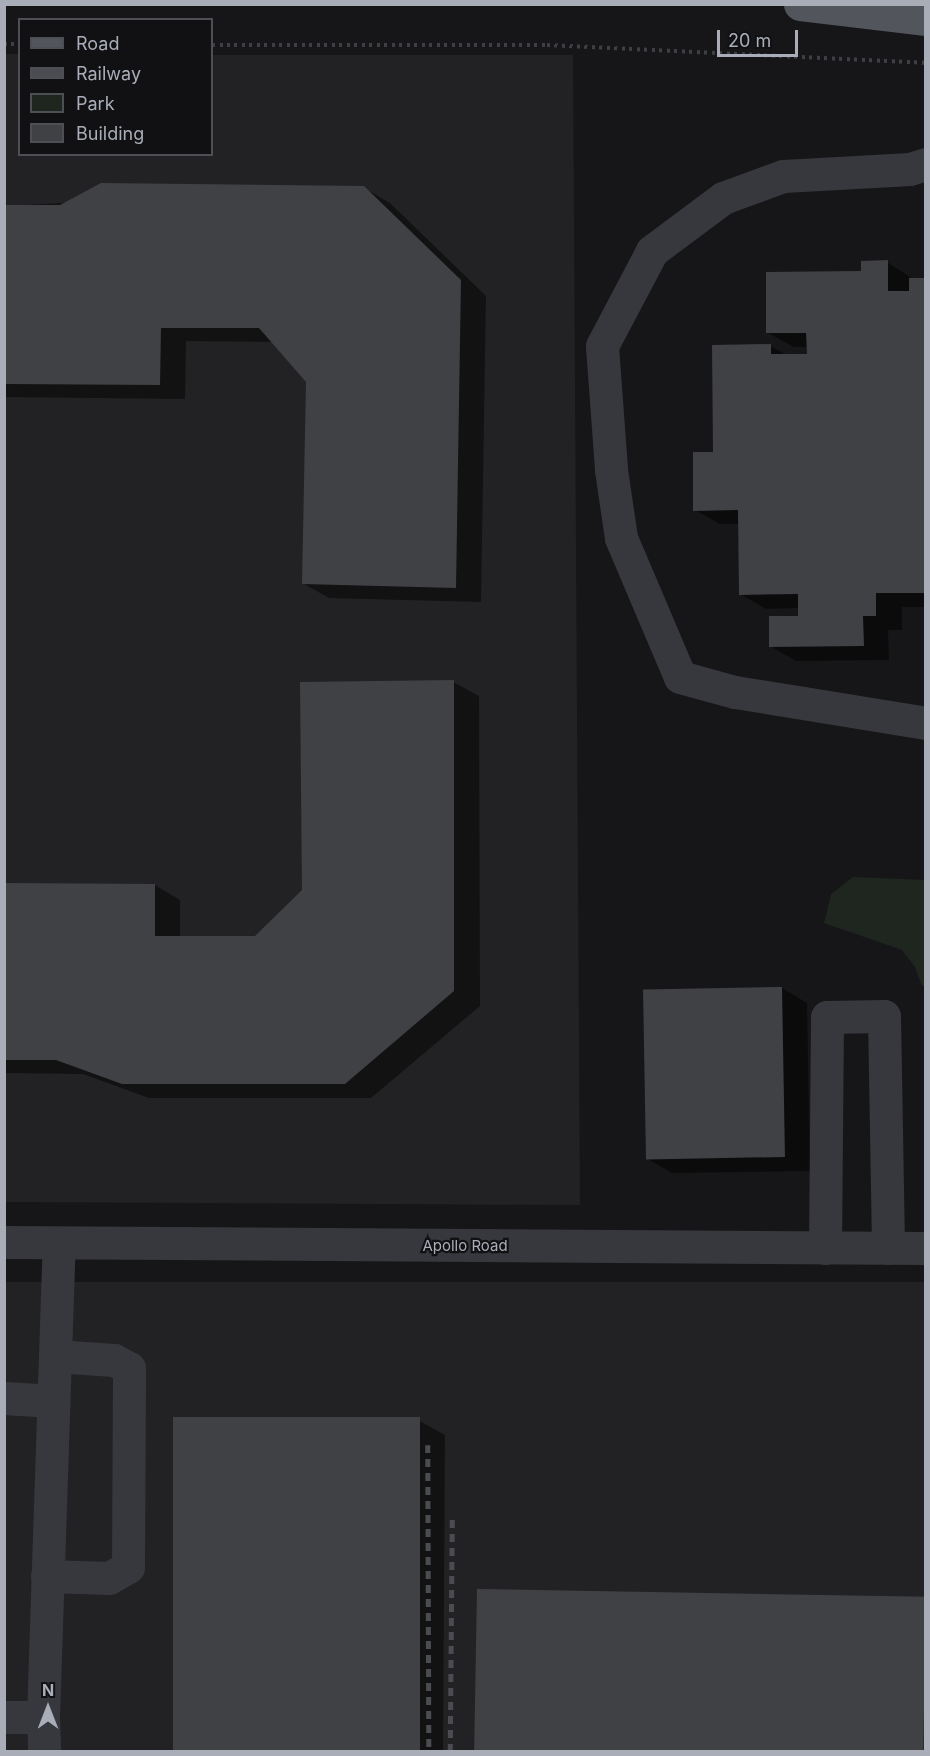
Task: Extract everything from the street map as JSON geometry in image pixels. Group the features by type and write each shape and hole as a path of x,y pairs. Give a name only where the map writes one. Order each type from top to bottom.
{"main road":[{"path":"800,4 926,19"}],"street":[{"path":"926,164 910,169 783,176 723,198 652,250 602,346 611,470 621,538 680,677 735,692 926,723"},
{"path":"825,1248 827,1017 884,1016 888,1248"},
{"name":"Apollo Road","path":"4,1242 926,1248"},
{"path":"44,1752 47,1576 59,1243"},
{"path":"47,1576 109,1578 128,1567 129,1368 114,1360 55,1356"},
{"path":"4,1398 53,1401"},
{"path":"4,1717 43,1717"}],"path":[{"path":"213,45 547,45 926,63"}],"shaded area":[{"path":"5,54 18,54 18,156 213,156 213,55 573,55 580,1205 5,1202"},
{"path":"4,1282 925,1282 925,1751 4,1751"}],"green space":[{"path":"853,877 925,880 925,985 922,986 915,967 902,950 824,923 831,894"}],"building":[{"path":"101,183 364,186 461,280 456,588 302,584 306,382 259,328 161,328 160,385 4,384 4,205 60,205"},
{"path":"888,260 888,291 909,291 909,278 926,278 926,593 876,593 876,616 863,616 864,646 769,647 769,616 798,616 798,594 739,595 738,510 693,511 693,452 713,452 712,345 771,344 771,354 807,354 806,333 766,333 766,272 861,271 861,261"},
{"path":"454,680 454,991 345,1084 122,1084 56,1060 4,1060 4,883 155,884 155,936 255,936 302,890 300,682"},
{"path":"782,987 785,1157 646,1159 643,989"},
{"path":"173,1417 420,1417 420,1752 173,1752"},
{"path":"477,1589 926,1597 923,1752 474,1752"}],"railway":[{"path":"428,1445 429,1752"},
{"path":"450,1752 452,1515"}]}
